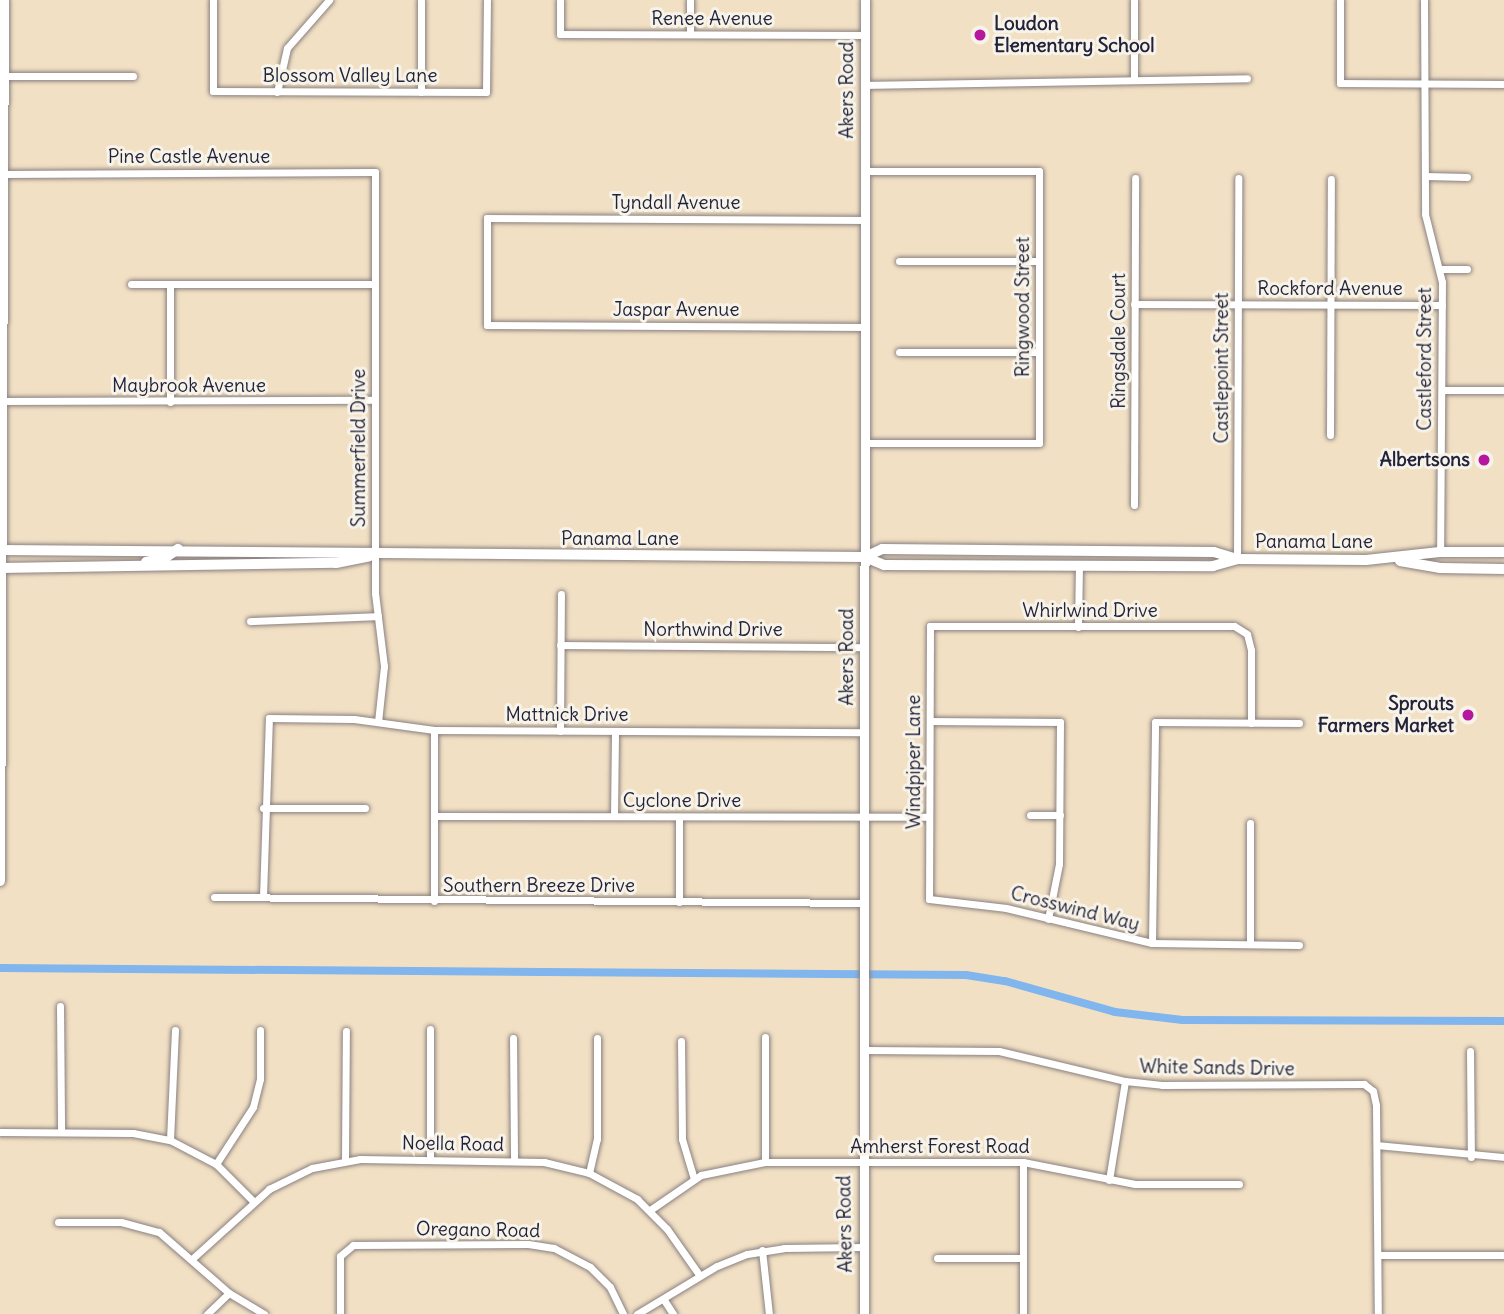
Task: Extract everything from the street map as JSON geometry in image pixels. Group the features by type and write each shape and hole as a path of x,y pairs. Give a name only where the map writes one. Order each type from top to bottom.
{"main road":[{"path":"0,881 3,401 1,171 5,0"},
{"path":"0,309 2,324"},
{"path":"184,567 196,557 242,549"},
{"name":"Panama Lane","path":"2,550 242,549 343,550 375,555 865,557 884,565 1213,566 1237,559"},
{"name":"Panama Lane","path":"865,557 882,549 1214,552 1237,559 1396,560 1440,568 1504,569"},
{"path":"116,567 165,558 178,550"},
{"path":"1079,564 1086,558 1139,551"},
{"path":"1396,560 1433,558 1440,552 1504,552"},
{"name":"Panama Lane","path":"2,568 336,563 375,555"}],"street":[{"name":"Blossom Valley Lane","path":"213,0 213,91 486,93 486,0"},
{"path":"278,92 287,48 329,0"},
{"path":"421,0 421,92"},
{"name":"Renee Avenue","path":"560,0 559,34 865,35"},
{"path":"690,0 690,34"},
{"name":"Akers Road","path":"864,1314 862,1162 865,1050 865,0"},
{"path":"1134,0 1134,80"},
{"path":"1340,0 1340,83 1504,83"},
{"name":"Castleford Street","path":"1424,0 1427,227 1440,269 1442,305 1440,552"},
{"path":"4,76 133,76"},
{"path":"865,85 1247,78"},
{"name":"Pine Castle Avenue","path":"1,171 375,172"},
{"name":"Ringwood Street","path":"865,171 1039,171 1039,443 865,443"},
{"name":"Summerfield Drive","path":"375,172 375,555 384,666 377,722"},
{"path":"1425,176 1467,177"},
{"name":"Ringsdale Court","path":"1134,505 1135,178"},
{"name":"Castlepoint Street","path":"1237,559 1238,178"},
{"path":"1330,435 1331,178"},
{"name":"Tyndall Avenue","path":"486,325 486,218 865,220"},
{"path":"899,261 1039,261"},
{"path":"1440,269 1467,269"},
{"path":"131,284 375,284"},
{"path":"170,284 170,402"},
{"name":"Rockford Avenue","path":"1134,304 1442,305"},
{"name":"Jaspar Avenue","path":"486,325 865,327"},
{"path":"899,352 1039,352"},
{"path":"1442,390 1504,390"},
{"name":"Maybrook Avenue","path":"3,401 375,400"},
{"path":"1078,627 1079,564"},
{"path":"560,731 561,594"},
{"path":"250,621 379,616"},
{"name":"Whirlwind Drive","path":"930,626 1234,626 1247,634 1251,723"},
{"name":"Windpiper Lane","path":"929,899 930,626"},
{"name":"Northwind Drive","path":"560,645 865,647"},
{"name":"Mattnick Drive","path":"264,807 270,718 377,722 434,730 865,732"},
{"path":"930,722 1060,722 1058,873 1048,919"},
{"path":"1152,943 1155,722 1299,723"},
{"path":"434,730 434,901"},
{"path":"614,816 615,731"},
{"path":"263,897 264,807 365,808"},
{"path":"1030,815 1060,815"},
{"name":"Cyclone Drive","path":"434,816 929,817"},
{"path":"679,817 679,902"},
{"path":"1250,823 1250,944"},
{"name":"Southern Breeze Drive","path":"214,897 865,903"},
{"name":"Crosswind Way","path":"929,899 978,903 1152,943 1299,945"},
{"path":"60,1006 61,1132"},
{"path":"430,1029 430,1159"},
{"path":"170,1140 175,1030"},
{"path":"216,1164 253,1107 260,1079 260,1030"},
{"path":"345,1161 346,1031"},
{"path":"765,1037 765,1162"},
{"path":"513,1038 514,1161"},
{"path":"589,1173 597,1139 597,1038"},
{"path":"681,1041 682,1139 694,1179"},
{"name":"White Sands Drive","path":"865,1050 999,1051 1125,1081 1364,1084 1373,1091 1377,1145 1378,1314"},
{"path":"1470,1051 1471,1157"},
{"path":"1109,1180 1125,1081"},
{"path":"0,1132 133,1133 170,1140 216,1164 253,1201"},
{"path":"1377,1145 1471,1157 1504,1157"},
{"name":"Noella Road","path":"193,1258 253,1201 298,1173 345,1161 514,1161 559,1164 589,1173 623,1189 650,1210 700,1276"},
{"name":"Amherst Forest Road","path":"650,1210 694,1179 733,1166 765,1162 1023,1162 1109,1180 1240,1184"},
{"path":"1023,1162 1023,1314"},
{"path":"58,1222 121,1222 148,1227 170,1238 229,1293 264,1314"},
{"name":"Oregano Road","path":"340,1314 340,1256 345,1248 363,1244 554,1248 579,1259 601,1276 623,1314"},
{"path":"638,1314 732,1259 762,1250 863,1247"},
{"path":"762,1250 769,1314"},
{"path":"1378,1255 1504,1255"},
{"path":"937,1258 1023,1258"},
{"path":"207,1314 229,1293"},
{"path":"664,1300 673,1314"}],"waterway":[{"path":"0,968 966,975 1005,981 1115,1012 1183,1020 1504,1021"}],"place":[{"name":"Loudon Elementary School","path":"980,35"},
{"name":"Albertsons","path":"1484,460"},
{"name":"Sprouts Farmers Market","path":"1468,715"}]}
